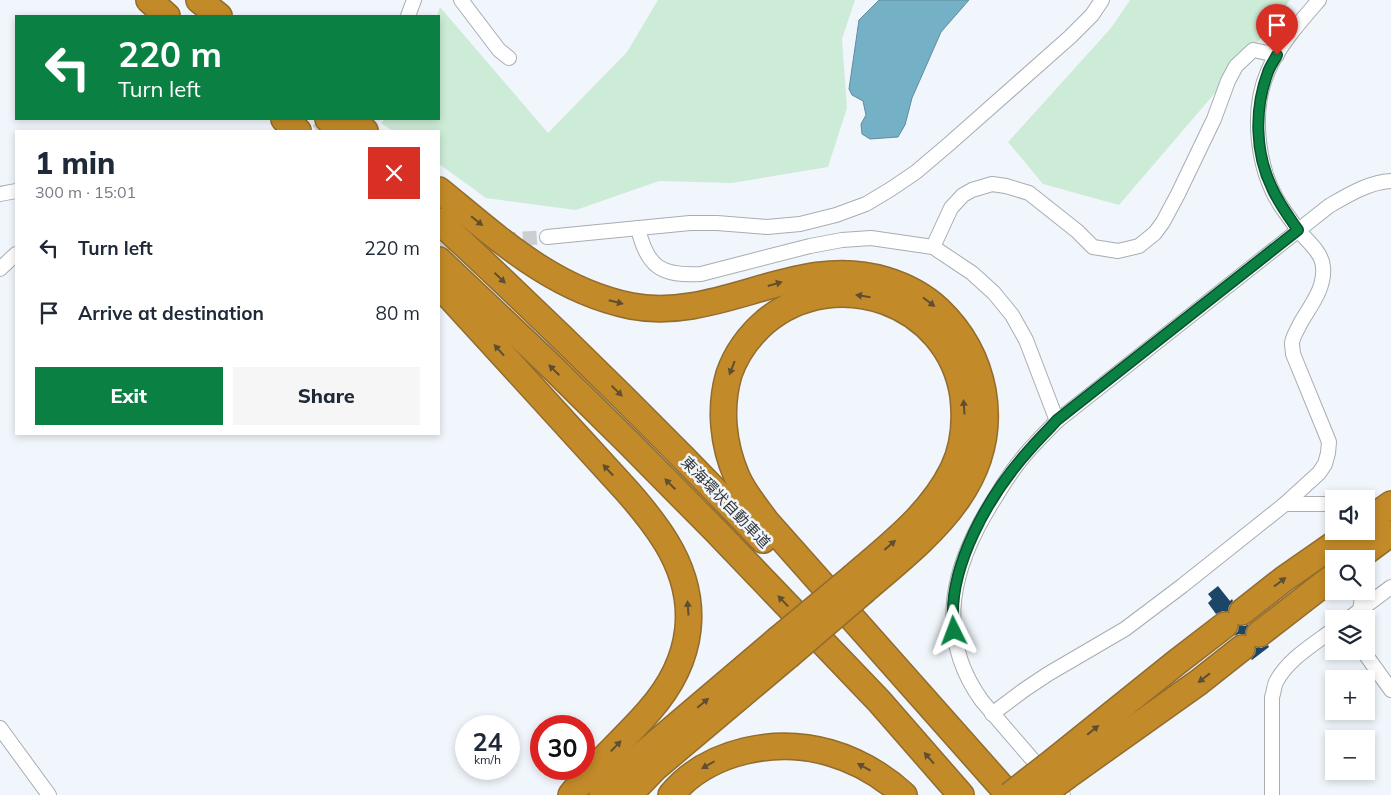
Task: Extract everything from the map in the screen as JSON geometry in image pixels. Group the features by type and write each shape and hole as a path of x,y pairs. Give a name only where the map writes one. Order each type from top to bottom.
{"highway":[{"path":"147,0 160,15"},
{"path":"147,0 166,15"},
{"path":"194,0 212,15"},
{"path":"199,0 218,15"},
{"path":"272,120 284,130"},
{"path":"285,120 297,130"},
{"path":"329,120 340,130"},
{"path":"351,120 364,130"},
{"path":"440,191 514,251 543,271 570,286 612,302 655,309 680,308 813,275 857,274 897,284 933,304 947,318 969,350 977,368 986,410 985,430 981,449 975,468 966,486 940,523 924,540 859,583 782,648 643,754 622,772 602,795"},
{"name":"東海環状自動車道","path":"440,222 598,373 731,506 900,684 1001,795"},
{"name":"東海環状自動車道","path":"440,261 554,369 715,530 879,701 961,795"},
{"path":"440,285 627,490 667,543 684,582 689,623 686,644 672,681 649,711 571,795"},
{"path":"859,583 912,526 942,488 953,469 961,449 964,428 964,406 961,386 946,349 934,333 920,320 903,309 865,296 823,295 805,299 773,315 758,328 736,358 725,388 723,412 729,457 750,500 766,521 1009,795 1062,777 1199,682 1325,583"},
{"path":"1362,550 1381,518"},
{"path":"1042,795 1177,662 1284,579 1325,565"},
{"path":"629,795 782,648"},
{"path":"671,795 678,786 713,761 753,749 774,746 796,746 840,756 862,765 904,795"}],"street":[{"path":"408,15 414,0"},
{"path":"461,0 499,50 509,58"},
{"path":"547,237 690,223 767,227 800,224 836,215 866,204 916,172 949,144 1070,37 1092,15 1102,0"},
{"path":"992,714 1040,679 1125,628 1182,586 1286,504 1319,473 1325,464 1328,442 1293,354 1292,343 1321,287 1324,277 1323,265 1320,256 1298,230 1281,206 1271,187 1260,149 1258,127 1260,104 1268,71 1290,36 1319,0"},
{"path":"933,247 951,208 963,195 992,184 1029,193 1076,231 1092,247 1118,251 1138,246 1155,233 1163,222 1214,119 1228,81 1236,66 1253,50 1277,55"},
{"path":"1062,777 992,714 971,686 961,664 953,621 954,598 958,576 968,546 980,522 1005,482 1030,449 1057,420 1329,206 1353,193 1391,181"},
{"path":"0,194 15,191"},
{"path":"638,228 641,244 649,258 659,268 672,273 686,275 701,274 810,246 842,240 871,238 933,247 972,274 994,293 1012,315 1026,340 1057,420"},
{"path":"0,269 15,255"},
{"path":"1286,504 1325,504"},
{"path":"1360,610 1391,587"},
{"path":"1360,610 1362,600"},
{"path":"1272,795 1272,697 1276,682 1297,656 1325,636"},
{"path":"1369,660 1391,690"},
{"path":"0,728 49,795"}],"green space":[{"path":"658,0 855,0 842,39 847,108 828,167 732,183 659,181 576,210 486,198 440,165 440,130 392,130 381,123 384,120 440,120 440,15 437,15 440,7 548,133 627,52"},
{"path":"1130,0 1290,0 1251,51 1119,205 1043,184 1008,142 1111,28"}],"water":[{"path":"879,0 969,0 941,32 912,98 905,125 898,137 870,139 862,134 861,124 866,115 863,101 852,95 849,89 859,20"}],"building":[{"path":"1218,586 1230,601 1232,599 1233,601 1228,611 1216,614 1208,603 1212,599 1208,594"},
{"path":"1249,624 1245,634 1234,636 1239,626"},
{"path":"1268,645 1269,647 1251,659 1255,654 1256,648"}],"tunnel":[{"path":"318,130 330,120"},
{"path":"440,244 547,237"}],"route":[{"path":"954,631 954,598 958,576 968,546 984,514 1030,449 1057,420 1298,230 1281,206 1271,187 1260,149 1258,127 1260,104 1268,71 1277,55"}]}
